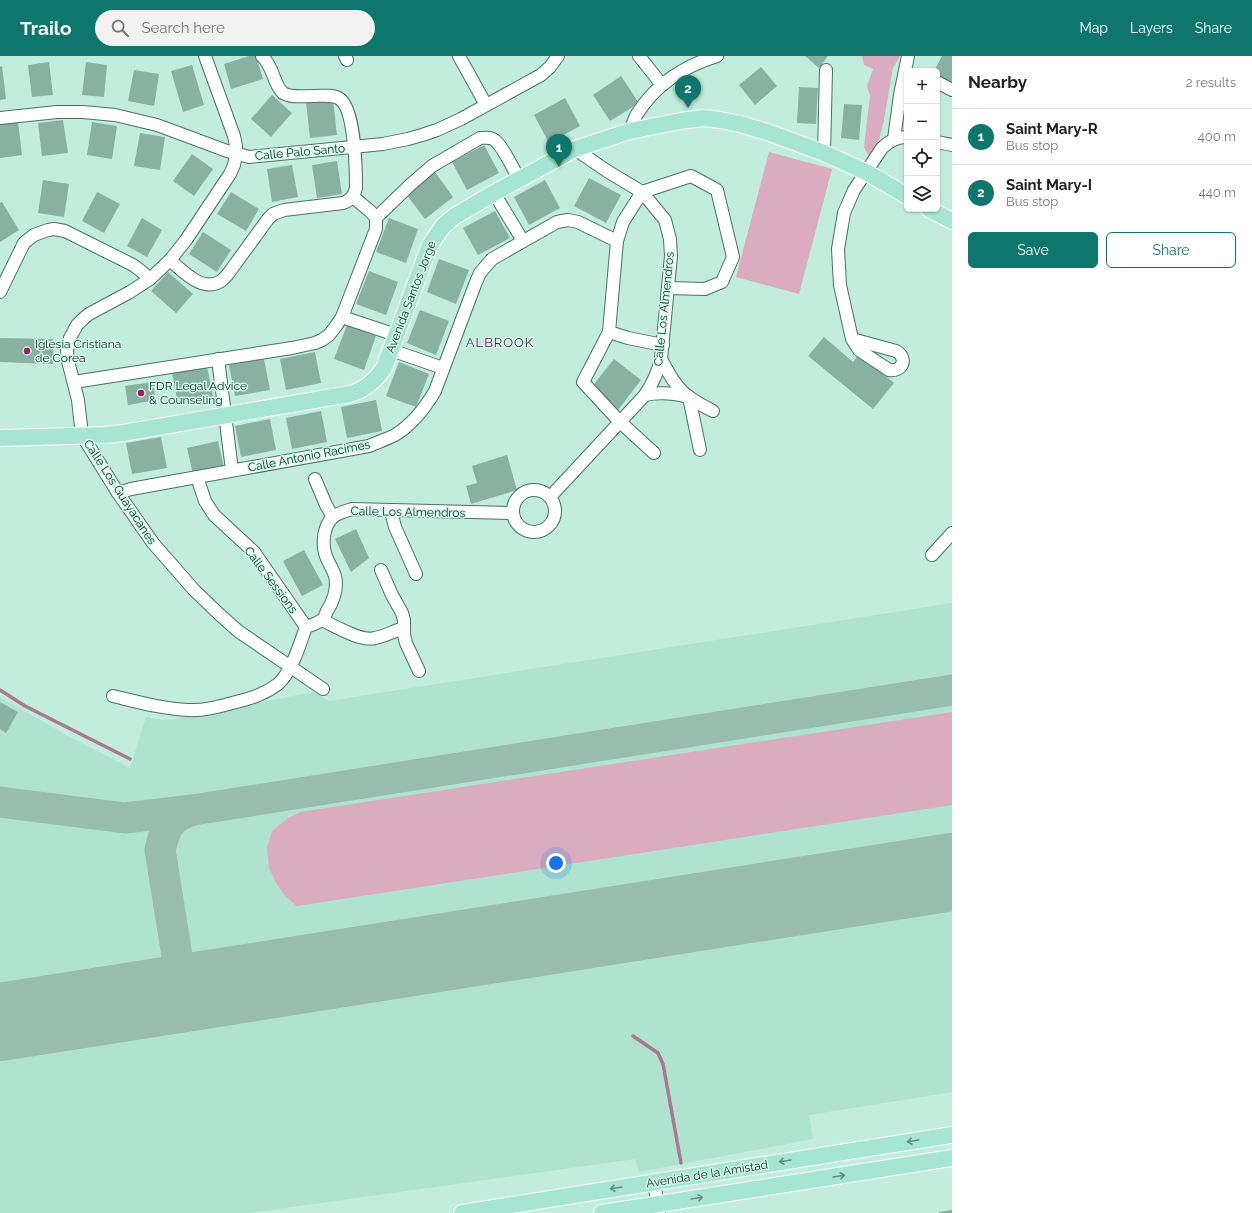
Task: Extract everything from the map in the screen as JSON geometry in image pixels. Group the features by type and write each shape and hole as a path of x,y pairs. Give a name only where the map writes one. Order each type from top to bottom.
{"main road":[{"name":"Avenida Santos Jorge","path":"0,438 123,433 358,392 378,377 384,368 424,258 435,237 443,226 455,216 494,193 576,149 630,131 703,118 720,120 767,132 824,153 866,172 904,194"},
{"path":"935,212 952,221"},
{"name":"Avenida de la Amistad","path":"462,1213 952,1135"},
{"name":"Avenida de la Amistad","path":"602,1213 659,1208 952,1158"}],"street":[{"name":"Calle Los Guayacanes","path":"204,56 234,136 236,146 234,165 223,186 170,260 150,279 130,292 89,314 77,325 70,338 68,361 78,400 82,435 118,493 153,543 194,590 238,631 323,689"},
{"path":"170,260 190,278 206,284 217,283 228,274 273,214 284,210 343,204 353,197 356,188 356,154 347,112 343,102 339,98 331,96 293,96 284,94 278,87 270,64 262,56"},
{"path":"459,56 486,105"},
{"name":"Calle Palo Santo","path":"0,118 57,112 83,112 114,115 136,119 163,127 236,154 249,157 392,142 422,135 451,124 541,75 550,67 558,56"},
{"path":"639,56 662,85"},
{"path":"630,131 637,114 662,85 671,77 688,66 717,56"},
{"path":"894,139 900,95 909,65"},
{"path":"824,153 826,70"},
{"path":"940,84 952,90"},
{"path":"852,339 840,285 838,249 844,213 854,190 882,148 894,139 904,137"},
{"path":"376,218 432,166 480,138 489,138 497,142 519,179"},
{"path":"940,143 952,145"},
{"name":"Calle Los Almendros","path":"550,497 619,421 645,395 652,383 658,371 661,359 671,256 670,239 665,220 642,192 607,171 576,149"},
{"path":"654,453 619,421 583,382 610,332 617,241 623,222 642,192 691,176 718,190 733,257 722,282 705,289 668,288"},
{"path":"494,193 523,241"},
{"path":"74,382 292,348 315,343 329,335 342,317 376,229 376,218 353,197"},
{"name":"Calle Antonio Racimes","path":"118,493 197,476 369,446 396,435 412,422 426,406 435,390 480,272 492,259 557,222 568,220 578,222 617,241"},
{"path":"0,292 24,243 34,235 48,230 60,230 72,234 133,265 150,279"},
{"path":"342,317 443,368"},
{"path":"610,332 628,338 662,345"},
{"path":"218,359 232,470"},
{"path":"661,359 674,381 689,397 700,450"},
{"path":"645,395 667,393 677,394 689,397 713,411"},
{"name":"Calle Sessions","path":"197,476 205,501 214,515 254,552 306,627"},
{"path":"315,479 333,517"},
{"path":"532,490 545,492 554,503 556,510 552,524 540,532 532,533 525,531 519,526 513,513 513,507 520,495 532,490"},
{"name":"Calle Los Almendros","path":"322,620 333,601 336,589 335,575 326,558 324,545 326,529 333,517 352,509 513,513"},
{"path":"391,511 395,527 416,574"},
{"path":"932,555 952,533"},
{"path":"381,570 402,613 406,642 419,671"},
{"path":"113,696 153,705 188,710 214,708 257,697 279,683 290,667 306,627 322,620 367,639 376,638 404,628"},
{"path":"654,1182 659,1208"}],"shaded area":[{"path":"862,56 900,56 893,68 884,120 873,164 864,147 870,96 867,86 873,69 864,65"},
{"path":"769,152 832,169 799,294 736,277"},
{"path":"952,603 952,1092 809,1115 813,1139 639,1172 635,1159 248,1213 0,1213 0,697 68,736 130,768 146,717 171,720 313,692 329,701"},
{"path":"952,712 952,805 297,906 285,896 276,883 269,867 267,848 272,831 288,818 300,812"}],"building":[{"path":"249,56 256,56 263,79 231,89 224,64"},
{"path":"805,56 828,56 819,68"},
{"path":"942,56 952,56 952,84 940,78 940,68 936,68"},
{"path":"49,62 53,95 32,97 28,65"},
{"path":"86,62 107,65 104,97 82,95"},
{"path":"192,65 204,105 183,112 171,71"},
{"path":"2,66 6,99 0,100 0,67"},
{"path":"761,67 777,86 755,105 739,85"},
{"path":"134,70 159,74 154,106 128,101"},
{"path":"621,76 639,103 610,121 593,95"},
{"path":"799,87 818,88 816,124 797,123"},
{"path":"272,95 292,113 271,137 251,119"},
{"path":"565,98 580,126 549,143 534,115"},
{"path":"333,99 337,135 310,138 306,102"},
{"path":"844,104 862,105 859,140 841,138"},
{"path":"63,120 68,153 42,156 38,123"},
{"path":"18,122 22,155 0,158 0,124"},
{"path":"92,122 117,126 112,159 87,155"},
{"path":"140,133 165,137 160,170 134,166"},
{"path":"484,145 499,173 467,190 452,162"},
{"path":"192,154 213,169 194,196 173,181"},
{"path":"337,161 342,194 317,198 312,165"},
{"path":"292,165 298,197 272,202 267,169"},
{"path":"435,172 453,197 425,219 406,194"},
{"path":"589,178 621,195 606,223 574,206"},
{"path":"43,180 69,184 64,217 38,213"},
{"path":"545,180 560,208 529,225 514,197"},
{"path":"97,192 120,204 104,233 82,221"},
{"path":"231,192 259,209 246,231 217,214"},
{"path":"2,202 19,230 0,242 0,203"},
{"path":"495,211 510,238 478,255 463,228"},
{"path":"142,218 162,230 147,257 127,246"},
{"path":"389,218 418,229 406,263 376,252"},
{"path":"203,232 231,250 217,272 189,254"},
{"path":"439,259 469,270 456,304 427,292"},
{"path":"369,271 398,282 386,315 356,304"},
{"path":"168,272 193,294 176,313 151,291"},
{"path":"420,310 449,321 436,355 407,343"},
{"path":"347,325 376,336 364,370 334,359"},
{"path":"824,337 853,362 859,354 894,383 873,409 808,356"},
{"name":"Iglesia Cristiana de Corea","path":"0,338 53,339 53,364 0,362"},
{"path":"315,352 321,383 286,390 280,359"},
{"path":"264,359 270,390 235,396 229,365"},
{"path":"614,359 641,380 618,410 591,388"},
{"path":"399,362 429,374 416,407 386,396"},
{"path":"207,366 213,397 178,404 172,373"},
{"name":"FDR Legal Advice & Counseling","path":"153,382 156,400 128,405 125,386"},
{"path":"376,400 382,431 347,438 341,407"},
{"path":"321,411 327,442 292,449 286,418"},
{"path":"270,419 276,450 241,457 235,426"},
{"path":"161,437 167,468 132,474 126,443"},
{"path":"218,441 224,468 193,474 187,448"},
{"path":"507,455 517,490 471,504 466,486 477,483 472,466"},
{"path":"356,529 369,558 351,572 335,539"},
{"path":"304,550 323,585 302,596 283,561"},
{"path":"0,702 18,712 6,733 0,729"},
{"path":"952,1210 952,1213 939,1213 939,1212"}],"waterway":[{"path":"0,690 25,706 130,759"},
{"path":"633,1036 658,1053 663,1064 681,1163"}],"taxiway":[{"path":"0,802 125,818 193,810 952,690"},
{"path":"183,993 160,850 164,835 170,824 179,816 193,810"}],"runway":[{"path":"0,1022 952,872"}],"place":[{"name":"Saint Mary-I","path":"688,108"},
{"name":"Saint Mary-R","path":"559,167"},
{"name":"Iglesia Cristiana de Corea","path":"27,351"},
{"name":"FDR Legal Advice & Counseling","path":"141,393"}],"district":[{"name":"ALBROOK","path":"500,342"}]}
